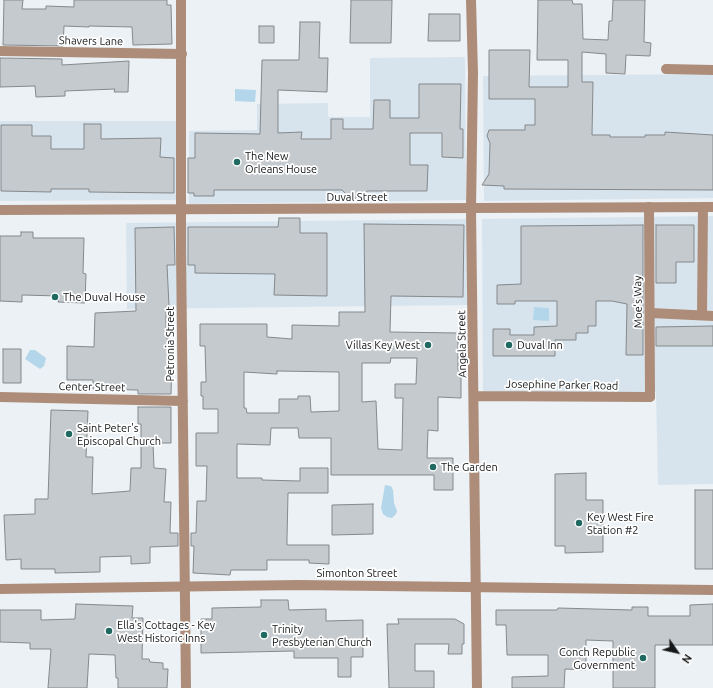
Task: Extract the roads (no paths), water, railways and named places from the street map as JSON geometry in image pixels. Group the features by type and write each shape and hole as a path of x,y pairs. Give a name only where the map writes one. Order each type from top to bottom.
{"street":[{"name":"Petronia Street","path":"181,0 181,209 186,688"},
{"name":"Angela Street","path":"471,0 473,73 471,209 477,586 477,688"},
{"name":"Shavers Lane","path":"0,51 182,54"},
{"path":"666,69 713,70"},
{"name":"Moe's Way","path":"649,207 651,313 650,397"},
{"name":"Duval Street","path":"0,210 708,207"},
{"path":"702,315 708,207"},
{"path":"651,313 713,316"},
{"name":"Josephine Parker Road","path":"474,396 650,397"},
{"name":"Center Street","path":"0,397 183,401"},
{"name":"Simonton Street","path":"0,589 298,585 713,590"}],"water":[{"path":"235,89 256,90 255,102 235,101"},
{"path":"534,307 549,308 549,321 533,320"},
{"path":"30,350 35,350 46,358 44,366 40,369 25,359"},
{"path":"385,485 391,486 393,490 394,503 397,511 392,518 383,514 381,508"}],"place":[{"name":"The New Orleans House","path":"237,162"},
{"name":"The Duval House","path":"55,297"},
{"name":"Villas Key West","path":"428,345"},
{"name":"Duval Inn","path":"509,345"},
{"name":"Saint Peter's Episcopal Church","path":"69,434"},
{"name":"The Garden","path":"433,467"},
{"name":"Key West Fire Station #2","path":"579,523"},
{"name":"Ella's Cottages - Key West Historic Inns","path":"109,631"},
{"name":"Trinity Presbyterian Church","path":"264,635"},
{"name":"Conch Republic Government","path":"643,658"}]}
